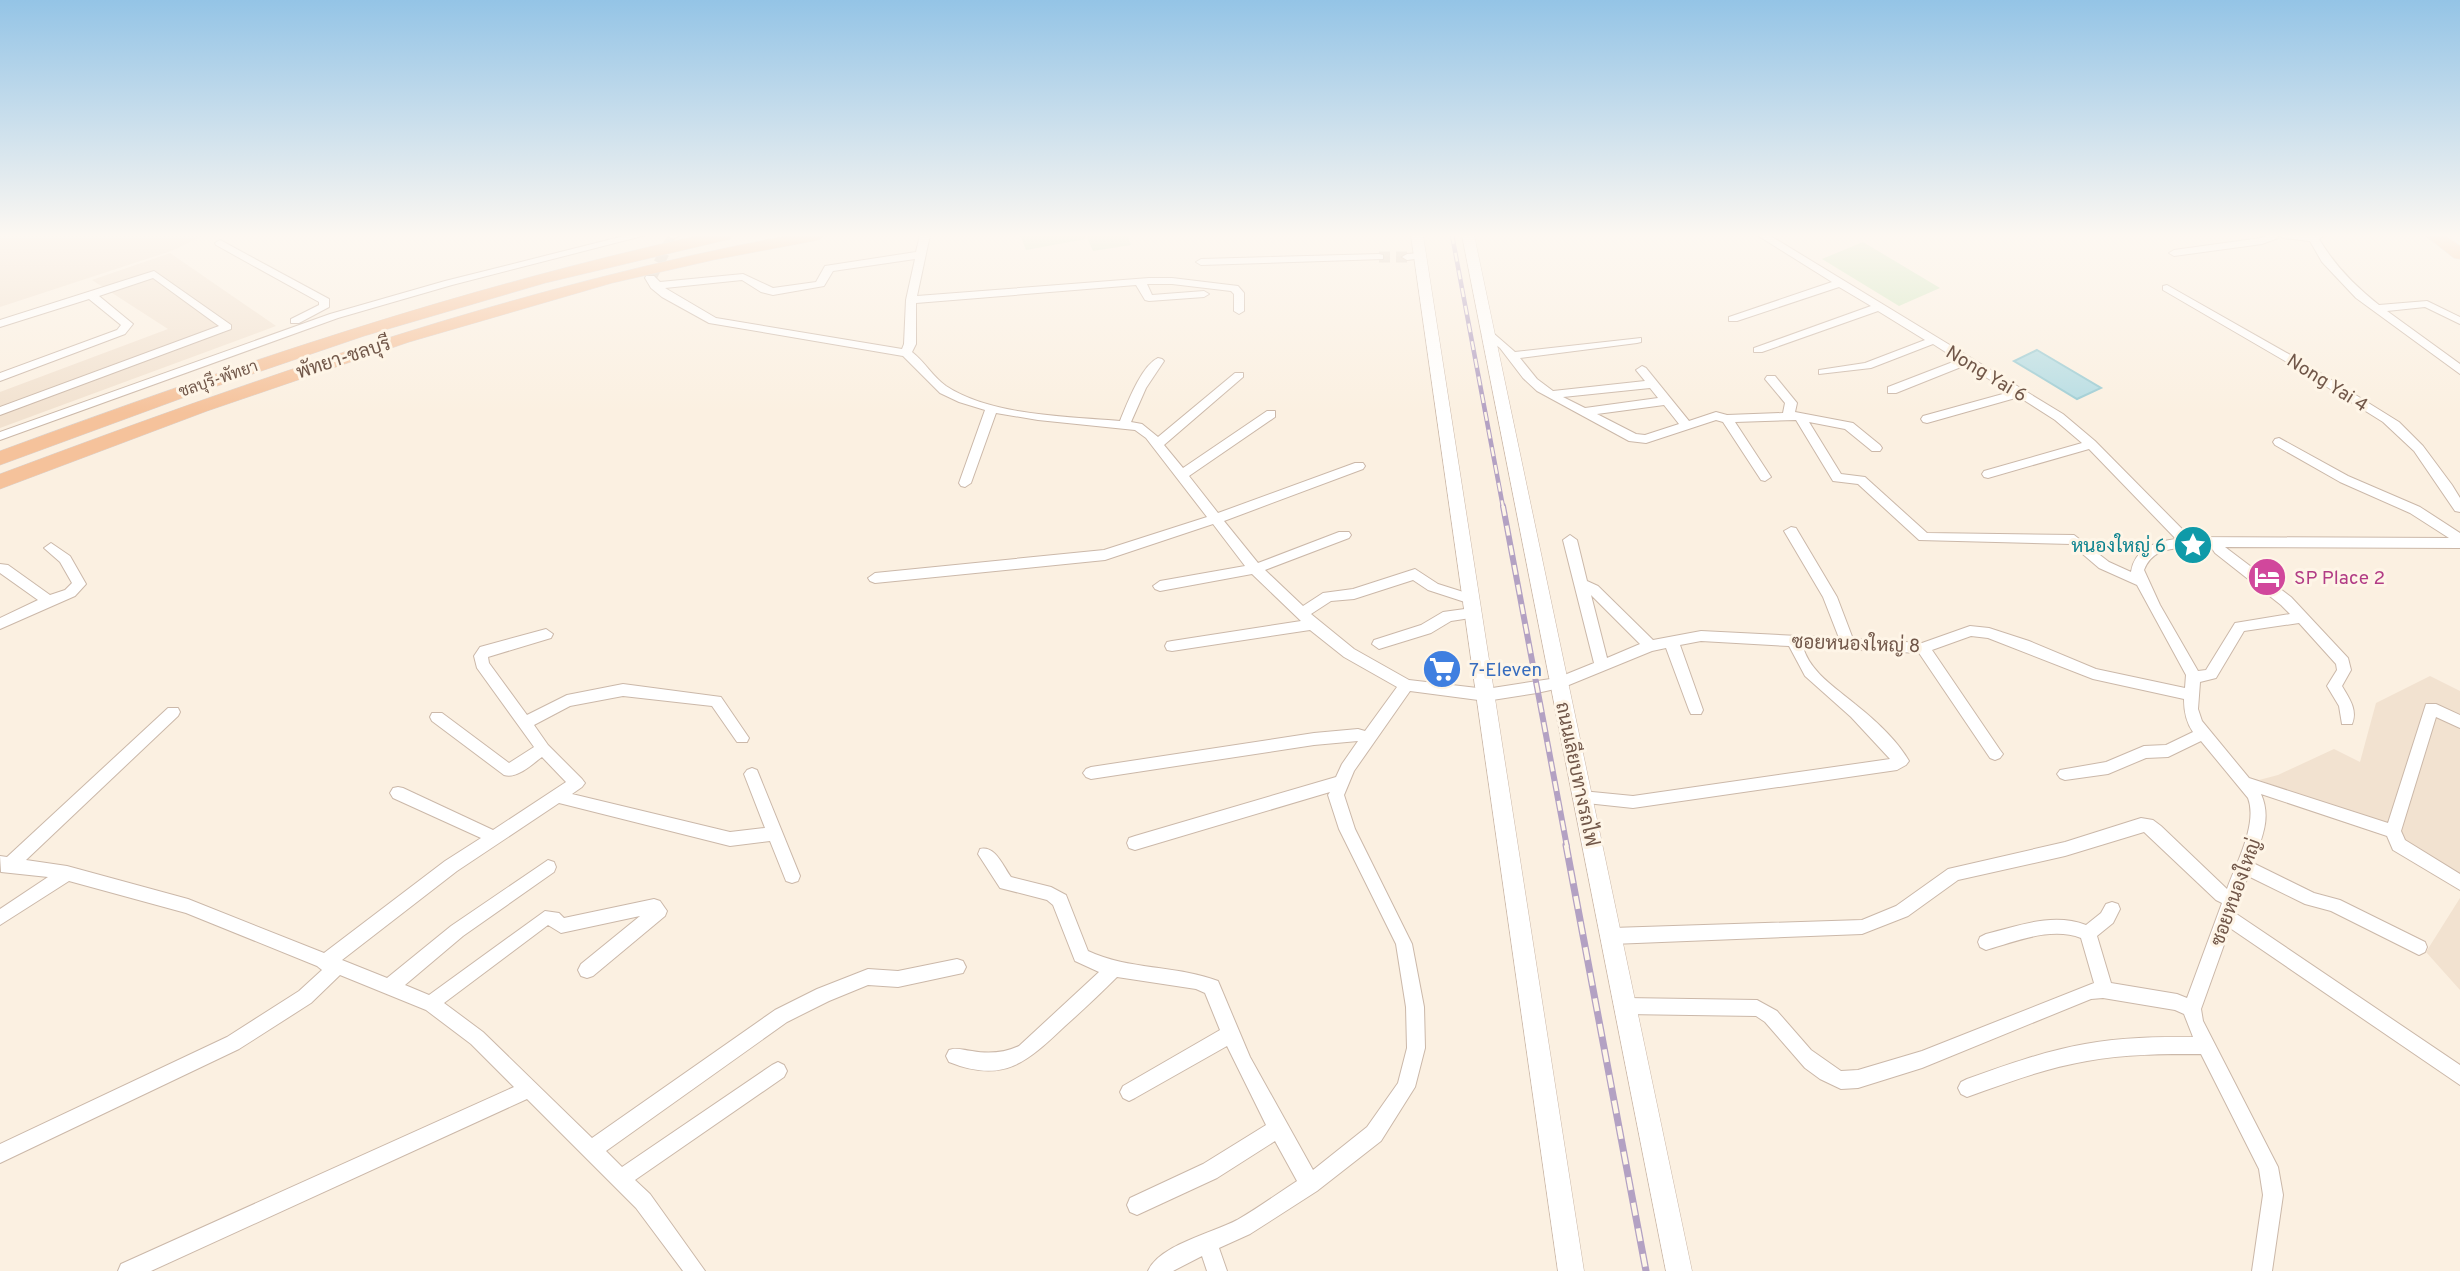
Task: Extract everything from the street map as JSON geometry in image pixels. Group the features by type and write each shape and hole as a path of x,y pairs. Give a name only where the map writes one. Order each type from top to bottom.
{"highway":[{"name":"ชลบุรี-พัทยา","path":"0,458 207,381 387,321 484,294"},
{"name":"พัทยา-ชลบุรี","path":"0,482 204,405 423,331 560,294"}],"street":[{"path":"0,324 89,294"},
{"path":"0,377 121,332 127,324 90,294"},
{"path":"0,411 227,327 184,294"},
{"path":"237,349 303,318 326,303 316,294"},
{"path":"0,436 237,349 410,294"},
{"path":"665,294 713,321 906,353 915,359 925,375 944,391 991,409 1138,427 1150,435 1218,518 1255,569 1313,624 1358,659 1406,685 1346,768 1336,795 1347,829 1404,944 1415,1007 1416,1048 1406,1087 1374,1135 1310,1184 1243,1227 1172,1259 1158,1271"},
{"path":"906,353 910,344 912,294"},
{"path":"911,300 983,294"},
{"path":"1147,294 1149,298 1203,295"},
{"path":"1239,294 1239,311"},
{"path":"1419,294 1486,695 1572,1271"},
{"name":"ถนนเลียบทางรถไฟ","path":"1480,294 1679,1271"},
{"path":"1734,319 1807,294"},
{"name":"Nong Yai 6","path":"1858,294 2059,417 2091,444 2187,542"},
{"name":"Nong Yai 4","path":"2177,294 2236,331 2287,355 2384,417 2412,443 2445,483 2460,509"},
{"path":"2361,294 2376,309 2460,370"},
{"path":"2376,309 2427,304 2460,321"},
{"path":"1758,350 1879,307"},
{"path":"1488,334 1507,346 1533,382 1640,440 1716,416 1727,419 1795,416 1849,426 1876,448"},
{"path":"1513,356 1637,340"},
{"path":"1824,372 1867,366 1934,340"},
{"path":"1124,425 1140,388 1158,361"},
{"path":"1892,390 1968,361"},
{"path":"1642,370 1686,425"},
{"path":"1157,445 1239,375"},
{"path":"1772,379 1791,404 1788,410 1795,416 1837,478 1861,480 1924,537 2074,540 2104,565 2140,581"},
{"path":"1554,394 1654,384"},
{"path":"1927,419 2021,393"},
{"path":"1586,412 1666,401"},
{"path":"965,483 991,409"},
{"path":"1182,475 1271,414"},
{"path":"1727,419 1765,477"},
{"path":"2279,442 2344,479 2415,510 2460,541"},
{"path":"1988,474 2091,444"},
{"path":"874,578 1105,555 1218,518 1359,466"},
{"path":"1791,531 1830,597 1848,643"},
{"path":"1160,586 1255,569 1344,535"},
{"path":"1570,540 1602,667"},
{"path":"2214,541 2220,550 2286,601 2343,662 2344,670 2334,687 2346,706 2347,720"},
{"path":"2140,581 2137,570 2142,555 2153,548 2187,542 2460,541"},
{"path":"0,624 70,593 79,584 65,559 51,548"},
{"path":"3,568 49,601"},
{"path":"1302,613 1328,596 1354,594 1415,574 1433,587 1472,606"},
{"name":"ซอยหนองใหญ่","path":"2140,581 2189,664 2192,687 2190,709 2195,723 2244,782 2259,807 2259,823 2245,867 2192,1009"},
{"path":"1580,583 1593,589 1650,646"},
{"path":"1379,644 1426,629 1472,606"},
{"path":"2192,687 2211,674 2240,627 2301,618"},
{"path":"1172,646 1313,624"},
{"name":"ซอยหนองใหญ่ 8","path":"1406,685 1486,695 1559,683 1650,646 1701,636 1923,648 1970,631 1989,633 2093,674 2192,687"},
{"path":"0,1154 233,1044 306,997 331,964 451,866 577,783 543,749 489,677 481,656 485,651 546,635"},
{"path":"1582,797 1633,803 1897,764 1900,761 1865,722 1816,680 1796,649 1794,640"},
{"path":"1671,641 1696,710"},
{"path":"1923,648 1995,754"},
{"path":"525,723 567,701 623,690 716,701 742,738"},
{"path":"2460,722 2431,708 2393,831 2399,845 2460,883"},
{"path":"3,867 173,712"},
{"path":"437,717 509,771 543,749"},
{"path":"2065,774 2108,768 2144,752 2168,751 2202,734"},
{"path":"1091,773 1314,739 1358,735 1367,737"},
{"path":"752,774 792,876"},
{"path":"1135,843 1341,782"},
{"path":"2244,782 2393,831"},
{"path":"398,793 486,833 492,839"},
{"path":"559,795 566,799 730,839 774,834"},
{"path":"1612,936 1862,928 1902,911 1954,874 2065,849 2147,825 2222,895 2230,909 2460,1076"},
{"path":"986,854 1006,883 1051,894 1060,900 1081,956 1114,969 1199,981 1212,987 1229,1035 1277,1129 1310,1184"},
{"path":"3,867 67,873 188,905 432,1004 477,1038 643,1201 695,1271"},
{"path":"388,987 457,931 548,867"},
{"path":"2245,867 2311,899 2334,905 2419,947"},
{"path":"0,918 67,873"},
{"path":"432,1004 545,918 554,918 561,926 654,906 659,911 587,970"},
{"path":"2088,933 2107,918 2112,909"},
{"path":"1986,942 2040,928 2081,929 2088,933 2103,990"},
{"path":"591,1150 781,1016 823,995 868,977 898,978 957,967"},
{"path":"955,1056 998,1062 1013,1059 1025,1052 1114,969"},
{"path":"1625,1006 1758,1008 1768,1012 1787,1037 1814,1063 1839,1080 1854,1082 1935,1054 2091,991 2103,990 2177,1002 2192,1009 2194,1022 2268,1167 2273,1195 2262,1271"},
{"path":"1129,1092 1229,1035"},
{"path":"1967,1088 2043,1062 2088,1052 2149,1046 2206,1046"},
{"path":"620,1179 778,1071"},
{"path":"128,1271 529,1088"},
{"path":"1137,1205 1210,1171 1277,1129"},
{"path":"1207,1243 1217,1271"}],"shaded area":[{"path":"0,294 39,294 0,307"},
{"path":"114,294 230,294 276,326 0,428 0,392 168,329"},
{"path":"2430,676 2460,691 2460,874 2334,807 2259,780 2278,775 2334,749 2360,762 2376,703"},
{"path":"2460,898 2460,990 2426,952"}],"green space":[{"path":"1880,294 1926,294 1899,306"}],"water":[{"path":"2037,350 2101,388 2077,399 2014,361"}],"railway":[{"path":"1463,294 1503,507"},
{"path":"1503,506 1567,847"},
{"path":"1566,845 1646,1271"}],"place":[{"name":"หนองใหญ่ 6","path":"2193,545"},
{"name":"SP Place 2","path":"2267,577"},
{"name":"7-Eleven","path":"1442,669"}]}
